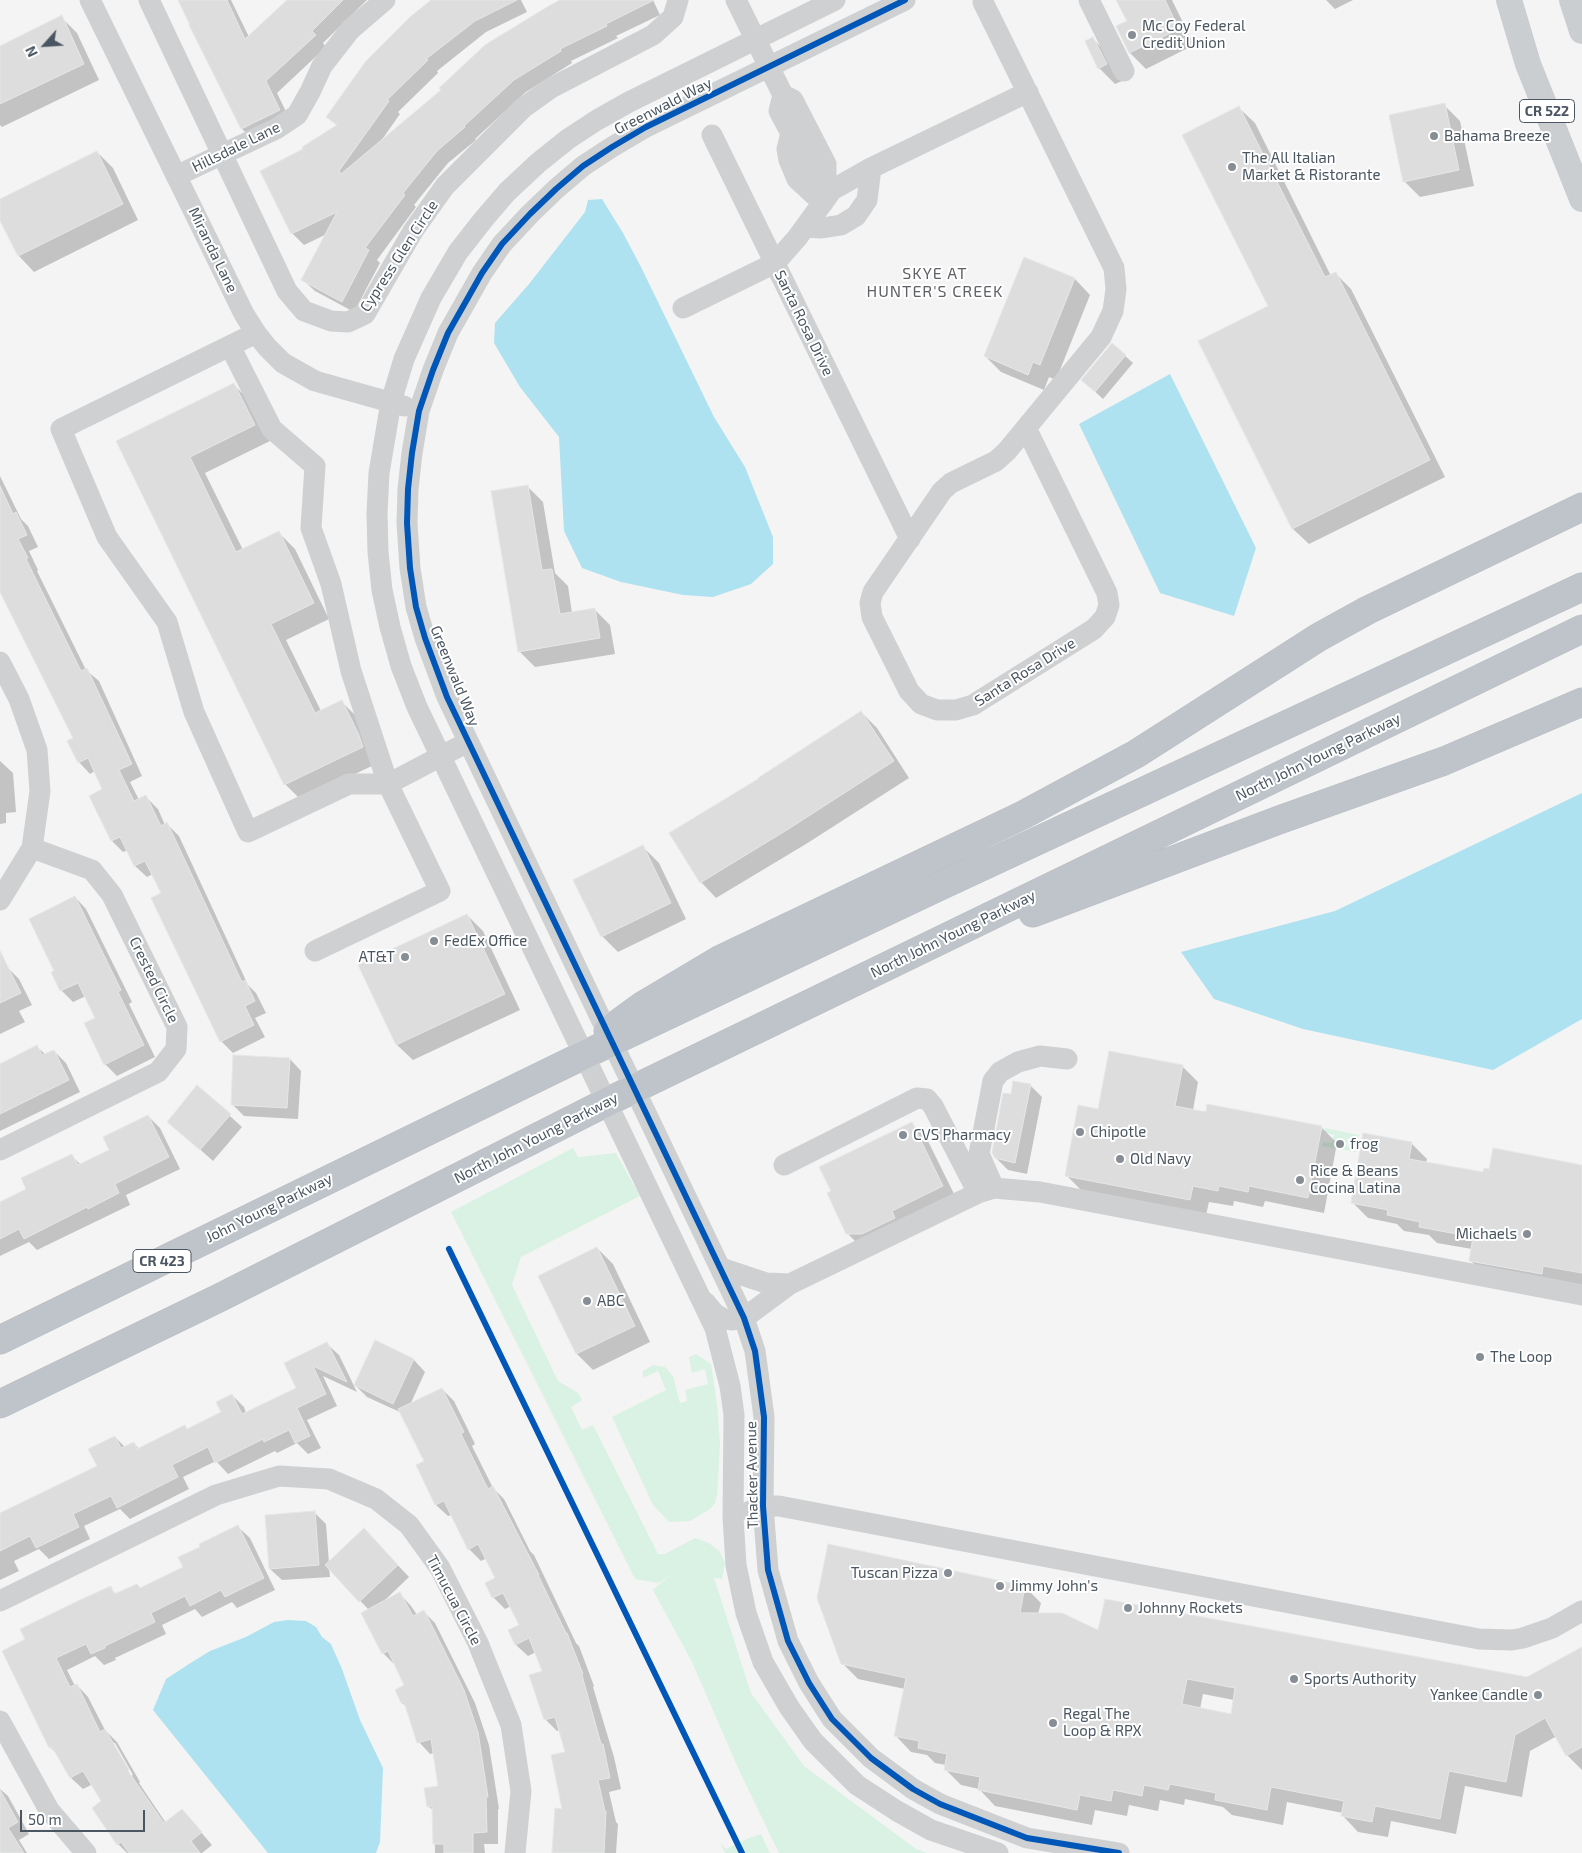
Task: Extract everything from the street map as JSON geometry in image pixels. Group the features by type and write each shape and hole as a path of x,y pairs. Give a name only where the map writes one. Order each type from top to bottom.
{"highway":[{"path":"584,1055 610,1037 642,1006 721,959 1023,815 1136,754 1319,637 1368,610 1582,507"},
{"path":"610,1037 942,885 1582,587"},
{"name":"North John Young Parkway","path":"0,1404 219,1298 635,1088 1582,629"},
{"path":"803,1008 994,928 1279,820 1444,761 1582,702"},
{"name":"John Young Parkway","path":"0,1340 584,1055"}],"main road":[{"name":"CR 522","path":"1508,0 1528,64 1582,199"},
{"path":"1572,0 1582,31"}],"street":[{"name":"Miranda Lane","path":"90,0 244,314 256,333 283,363 315,381 419,411"},
{"name":"Cypress Glen Circle","path":"149,0 287,291 304,311 331,320 348,322 365,314 413,232 445,186 516,114 551,88 653,34 673,17 678,0"},
{"name":"Hillsdale Lane","path":"176,176 276,129 297,115 322,66 350,30 385,0"},
{"path":"683,308 775,263 806,227 827,190 826,164 793,100 783,95 736,0"},
{"name":"Greenwald Way","path":"584,1055 416,706 401,666 382,590 378,552 379,473 391,402 404,359 431,298 458,252 507,192 538,163 568,139 597,120 835,0"},
{"name":"Greenwald Way","path":"610,1037 447,698 424,638 416,607 410,568 407,523 408,489 419,411 448,333 482,273 502,244 530,214 583,166 612,146 646,127 905,0"},
{"path":"1089,0 1124,71"},
{"name":"Santa Rosa Drive","path":"983,2 1114,268 1116,289 1112,311 1101,337 1007,451 996,461 951,483 942,491 873,592 870,603 872,616 909,691 921,704 937,710 956,710 973,705 1094,629 1105,617 1109,605 1107,593 1026,428"},
{"path":"827,190 1028,92"},
{"path":"783,95 779,111 813,174 827,190"},
{"name":"Santa Rosa Drive","path":"712,135 910,539"},
{"path":"806,227 822,228 841,224 856,216 867,200 871,168"},
{"path":"256,333 61,429 107,537 167,622 194,712 248,832 349,784 388,784 468,742"},
{"path":"230,346 272,430 314,466 311,528 331,584 351,671 388,784 440,891 315,951"},
{"path":"0,662 18,699 37,750 40,791 32,848 0,900"},
{"name":"Crested Circle","path":"0,1150 158,1072 176,1049 177,1027 112,896 92,870 32,848"},
{"name":"Thacker Avenue","path":"610,1037 721,1268 744,1318 755,1351 764,1417 763,1506 768,1570 788,1641 809,1683 832,1719 871,1758 913,1789 940,1804 1028,1838 1120,1853"},
{"name":"Thacker Avenue","path":"584,1055 715,1328 730,1386 734,1415 733,1517 736,1565 746,1613 764,1662 789,1707 814,1741 857,1785 897,1812 931,1830 998,1853"},
{"path":"986,1190 979,1154 993,1081 1000,1072 1018,1062 1040,1056 1066,1059"},
{"path":"784,1165 917,1098 927,1099 986,1190"},
{"path":"703,1300 715,1314 724,1319 744,1318 790,1284 986,1190 1009,1188 1040,1192 1582,1295"},
{"path":"721,1268 766,1283 790,1284"},
{"name":"Timucua Circle","path":"0,1601 216,1495 278,1476 329,1479 376,1499 409,1525 440,1568 478,1643 511,1725 521,1791 515,1853"},
{"path":"733,1517 763,1506 779,1506 1479,1639 1512,1640 1523,1638 1552,1628 1582,1611"},
{"path":"0,1721 48,1810 86,1853"}],"green space":[{"path":"1325,1128 1359,1135 1358,1139 1348,1138 1347,1146 1356,1149 1356,1152 1322,1146 1323,1142 1332,1143 1334,1135 1324,1132"},
{"path":"573,1148 578,1157 616,1153 640,1196 521,1257 512,1285 558,1381 578,1393 582,1400 571,1407 582,1430 593,1425 658,1554 665,1554 695,1538 709,1543 720,1552 725,1563 722,1579 714,1578 751,1693 804,1766 916,1849 927,1853 779,1853 738,1768 692,1662 653,1590 671,1574 659,1583 635,1579 451,1212"},
{"path":"696,1354 711,1364 717,1404 720,1444 717,1495 715,1503 710,1509 690,1521 669,1522 653,1505 612,1417 666,1390 658,1371 643,1378 643,1371 653,1365 665,1367 673,1376 680,1403 687,1401 685,1390 708,1384 705,1369 692,1373 689,1357"},
{"path":"761,1834 770,1853 725,1853 720,1843 726,1849"}],"water":[{"path":"602,199 641,267 714,417 745,467 773,537 773,564 751,584 713,597 683,595 621,582 582,568 564,531 559,437 520,387 494,343 495,323 529,284 585,212 588,200"},
{"path":"1170,374 1256,548 1234,616 1160,593 1079,424"},
{"path":"1582,793 1582,1019 1493,1070 1303,1029 1214,999 1181,952 1335,911"},
{"path":"288,1620 306,1621 316,1627 322,1637 331,1644 360,1720 383,1768 380,1842 376,1853 268,1853 153,1710 166,1679 210,1651 246,1637 274,1622"}],"building":[{"path":"178,0 227,0 245,39 287,0 343,0 312,31 316,35 266,81 280,110 241,129"},
{"path":"431,0 517,0 475,21 426,59 428,60 387,100 389,101 339,171 341,174 441,90 439,88 485,45 547,7 560,0 654,0 560,49 561,51 514,80 437,151 403,193 405,195 365,248 369,250 342,302 301,280 337,212 291,234 260,171 303,149 302,147 337,125 326,117 366,61 410,17"},
{"name":"Mc Coy Federal Credit Union","path":"1116,0 1165,0 1179,29 1129,53 1116,26 1127,21"},
{"path":"62,15 84,64 0,104 0,46"},
{"path":"1093,37 1107,64 1098,69 1085,41"},
{"path":"1445,103 1459,170 1403,182 1389,115"},
{"path":"1239,106 1325,277 1336,272 1430,460 1292,529 1198,341 1268,306 1182,135"},
{"path":"97,151 123,204 18,256 0,221 0,199"},
{"path":"1024,257 1075,278 1040,365 1033,362 1028,375 984,356"},
{"path":"1112,343 1126,355 1095,392 1081,380"},
{"path":"234,383 255,425 190,457 236,552 279,531 314,603 271,624 315,713 342,700 363,747 284,785 116,441"},
{"path":"528,485 542,570 552,569 560,614 595,608 600,638 518,652 491,491"},
{"path":"0,486 13,514 16,512 27,535 18,539 28,558 26,559 81,671 87,668 132,764 119,770 134,801 146,795 161,826 167,822 242,982 245,980 255,1001 245,1006 254,1025 220,1042 151,898 161,893 145,861 134,866 120,837 111,841 89,796 102,789 88,758 78,763 67,741 73,738 0,592"},
{"path":"861,711 894,761 700,883 669,833 758,779"},
{"path":"643,845 671,903 601,937 573,880"},
{"path":"75,896 121,990 118,992 144,1045 104,1065 84,1023 95,1018 78,983 60,991 51,972 54,971 29,919"},
{"path":"467,914 505,994 396,1045 358,965"},
{"path":"0,951 21,993 0,1003"},
{"path":"37,1045 42,1055 54,1050 69,1080 0,1114 0,1064"},
{"path":"1109,1051 1183,1065 1175,1106 1206,1112 1207,1104 1322,1126 1308,1198 1249,1186 1248,1192 1219,1186 1218,1191 1193,1186 1190,1200 1065,1176 1078,1105 1098,1109"},
{"path":"233,1055 290,1058 287,1108 231,1105"},
{"path":"1013,1081 1031,1084 1015,1163 995,1158 992,1153 1003,1093 1011,1094"},
{"path":"197,1085 231,1114 200,1150 167,1122"},
{"path":"148,1115 169,1157 115,1184 119,1193 88,1209 87,1207 24,1239 19,1229 0,1239 0,1202 26,1189 21,1178 72,1154 78,1165 109,1150 103,1137"},
{"name":"CVS Pharmacy","path":"912,1122 943,1186 892,1211 895,1218 862,1234 846,1234 827,1193 831,1191 819,1167"},
{"path":"1363,1133 1412,1142 1409,1159 1483,1172 1484,1168 1489,1169 1493,1148 1582,1165 1582,1273 1543,1266 1542,1274 1469,1261 1473,1237 1419,1227 1420,1222 1387,1215 1388,1210 1351,1203"},
{"name":"ABC","path":"597,1247 635,1326 576,1354 538,1276"},
{"path":"375,1340 414,1359 393,1404 354,1385"},
{"path":"327,1342 347,1382 313,1366 326,1394 297,1408 310,1436 295,1443 289,1430 264,1442 263,1439 215,1463 208,1447 172,1465 178,1477 117,1508 111,1496 73,1514 79,1527 36,1548 30,1536 0,1551 0,1513 97,1466 88,1449 115,1436 121,1448 134,1442 137,1449 185,1425 187,1429 221,1412 216,1402 232,1394 242,1414 296,1388 284,1363"},
{"path":"442,1388 464,1432 461,1434 488,1489 493,1486 539,1575 567,1633 583,1674 601,1744 603,1744 610,1778 598,1780 606,1811 604,1853 552,1853 555,1808 562,1809 551,1755 565,1752 555,1717 544,1720 529,1675 542,1671 529,1638 515,1645 508,1630 519,1625 503,1593 492,1598 485,1583 495,1578 478,1544 468,1550 444,1501 435,1505 416,1465 424,1461 398,1409"},
{"path":"315,1511 319,1565 269,1569 265,1515"},
{"path":"238,1525 264,1578 225,1597 221,1590 190,1606 185,1596 151,1613 155,1622 105,1646 105,1648 91,1654 86,1644 56,1658 70,1687 77,1684 100,1732 105,1729 128,1771 164,1823 182,1809 202,1832 191,1841 200,1853 129,1853 121,1842 117,1845 92,1808 101,1801 83,1771 70,1778 52,1747 49,1748 2,1651 25,1639 20,1629 82,1599 111,1586 114,1594 137,1584 140,1588 183,1567 178,1557 200,1547 199,1544"},
{"path":"364,1528 398,1565 359,1602 325,1565"},
{"path":"828,1544 1025,1586 1020,1613 1062,1613 1098,1630 1105,1599 1527,1677 1582,1647 1582,1747 1566,1756 1545,1718 1515,1735 1506,1782 1449,1771 1440,1819 1375,1806 1372,1822 1341,1816 1344,1801 1271,1787 1267,1810 1215,1800 1216,1793 1170,1784 1168,1790 1144,1785 1142,1796 1113,1790 1111,1801 1080,1795 1077,1810 978,1790 980,1777 944,1770 947,1754 918,1748 919,1741 894,1736 906,1678 841,1664 817,1598","holes":["1187,1679 1235,1688 1231,1714 1182,1704"]},
{"path":"400,1592 413,1616 424,1610 464,1690 478,1732 488,1797 486,1797 487,1832 473,1833 473,1853 444,1853 444,1844 433,1844 432,1806 427,1807 424,1788 438,1786 431,1739 417,1743 404,1702 401,1703 395,1690 404,1685 388,1651 382,1654 361,1613"},
{"path":"0,1790 18,1822 8,1828 24,1853 0,1853"}],"cycle path":[{"path":"905,0 646,127 612,147 583,166 556,189 502,244 482,273 448,333 419,411 408,489 407,523 410,568 416,607 425,638 447,697 744,1318 755,1351 764,1417 763,1506 768,1570 788,1641 809,1683 832,1719 871,1758 913,1789 940,1804 1027,1838 1119,1853"},
{"path":"449,1249 742,1853"}],"place":[{"name":"Mc Coy Federal Credit Union","path":"1132,35"},
{"name":"Bahama Breeze","path":"1434,136"},
{"name":"The All Italian Market & Ristorante","path":"1232,167"},
{"name":"FedEx Office","path":"434,941"},
{"name":"AT&T","path":"405,957"},
{"name":"Chipotle","path":"1080,1132"},
{"name":"CVS Pharmacy","path":"903,1135"},
{"name":"frog","path":"1340,1144"},
{"name":"Old Navy","path":"1120,1159"},
{"name":"Rice & Beans Cocina Latina","path":"1300,1180"},
{"name":"Michaels","path":"1527,1234"},
{"name":"ABC","path":"587,1301"},
{"name":"The Loop","path":"1480,1357"},
{"name":"Tuscan Pizza","path":"948,1573"},
{"name":"Jimmy John's","path":"1000,1586"},
{"name":"Johnny Rockets","path":"1128,1608"},
{"name":"Sports Authority","path":"1294,1679"},
{"name":"Yankee Candle","path":"1538,1695"},
{"name":"Regal The Loop & RPX","path":"1053,1723"}],"district":[{"name":"SKYE AT HUNTER'S CREEK","path":"935,283"}]}
